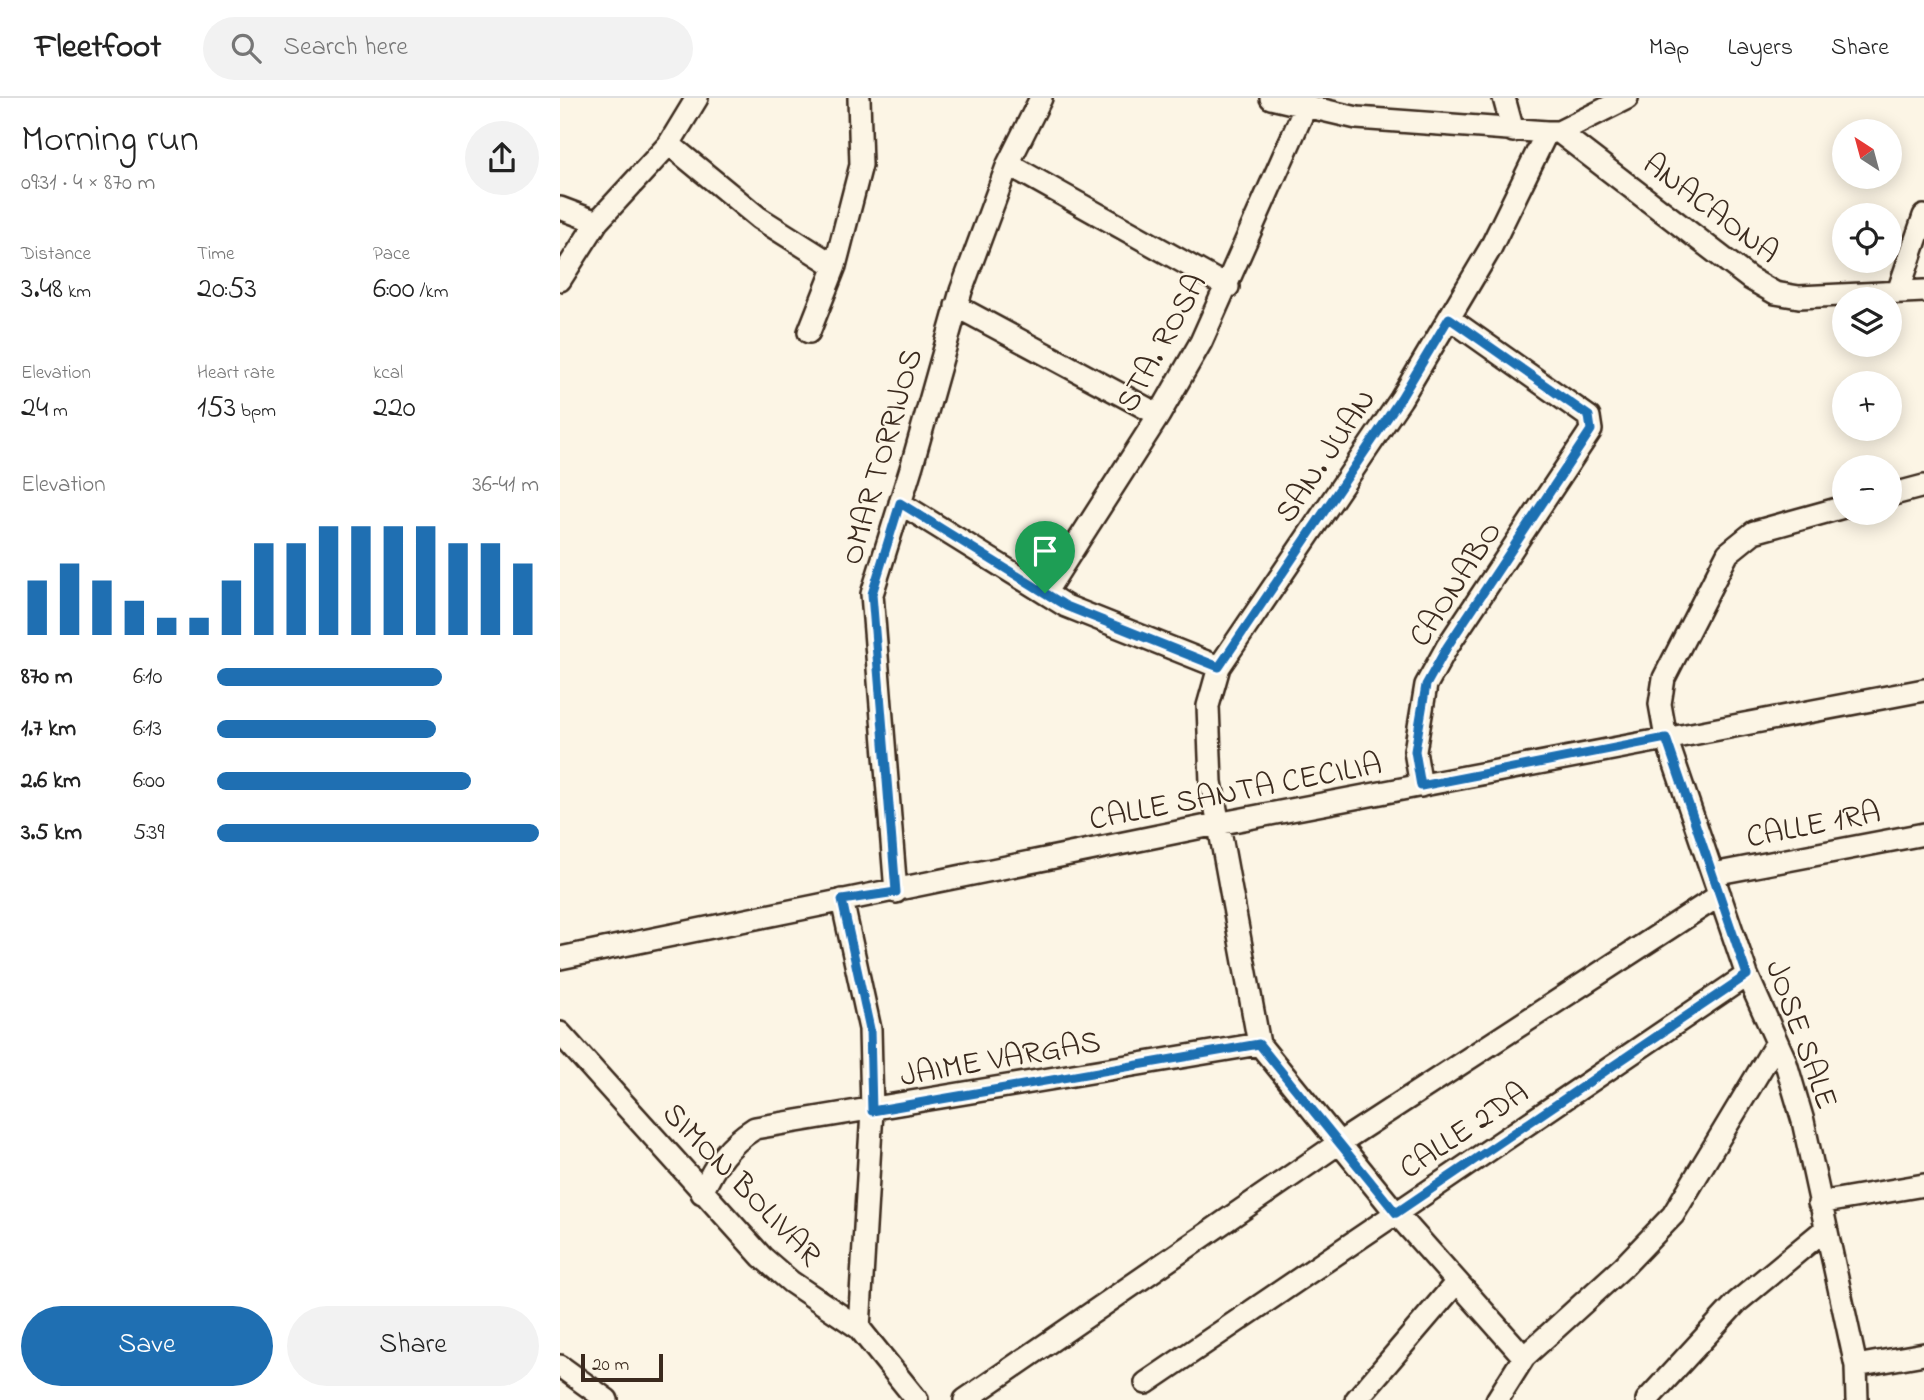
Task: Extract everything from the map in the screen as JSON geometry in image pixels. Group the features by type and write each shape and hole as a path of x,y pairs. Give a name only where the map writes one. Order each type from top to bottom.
{"street":[{"path":"560,280 597,222 669,144 696,98"},
{"path":"808,332 835,266 861,164 859,98"},
{"name":"OMAR TORRIJOS","path":"896,892 872,594 956,306 1009,164 1041,98"},
{"path":"1271,98 1305,108 1356,108 1513,131 1553,132 1626,98"},
{"path":"1504,98 1513,131"},
{"name":"STA. ROSA","path":"1045,593 1159,415 1201,342 1228,287 1305,108"},
{"name":"ANACAONA","path":"1553,132 1749,278 1775,293 1799,297 1832,295"},
{"name":"SAN. JUAN","path":"1259,1044 1217,824 1210,772 1208,717 1219,667 1401,398 1490,249 1553,132"},
{"path":"669,144 759,219 835,266"},
{"path":"1009,164 1228,287"},
{"path":"560,208 597,222"},
{"path":"1900,287 1924,216"},
{"name":"ANACAONA","path":"1902,292 1924,291"},
{"path":"956,306 1159,415"},
{"name":"CAONABO","path":"1421,786 1415,751 1426,685 1447,647 1591,430 1589,416 1449,318"},
{"path":"1902,491 1924,485"},
{"path":"900,503 1066,606 1219,667"},
{"name":"JOSE SALE","path":"1832,510 1754,532 1728,553 1664,678 1660,704 1666,738 1747,975 1785,1060 1803,1121 1824,1230 1856,1366 1857,1400"},
{"name":"CALLE SANTA CECILIA","path":"560,958 842,900 896,892 1217,824 1924,690"},
{"name":"CALLE 1RA","path":"1713,873 1924,834"},
{"path":"965,1400 1339,1143 1720,895"},
{"path":"842,900 870,1029 872,1111 859,1328"},
{"name":"CALLE 2DA","path":"1146,1383 1747,975"},
{"name":"SIMON BOLIVAR","path":"560,1033 702,1194 762,1257 791,1282 859,1328 917,1400"},
{"path":"1497,1400 1524,1357 1624,1266 1673,1215 1777,1042"},
{"path":"1259,1044 1396,1213 1524,1357"},
{"name":"JAIME VARGAS","path":"702,1194 715,1164 734,1142 755,1128 872,1111 1259,1044"},
{"path":"1819,1203 1924,1185"},
{"path":"1647,1400 1737,1302 1824,1230"},
{"path":"1356,1400 1456,1283"},
{"path":"1856,1366 1924,1354"},
{"path":"560,1366 607,1400"}],"route":[{"path":"1449,318 1589,416 1591,430 1447,647 1426,685 1418,720 1415,751 1421,786 1666,738 1747,975 1396,1213 1259,1044 872,1111 870,1029 842,900 896,892 872,594 900,503 978,548 1045,593 1066,606 1219,667 1401,398 1449,318"}]}
